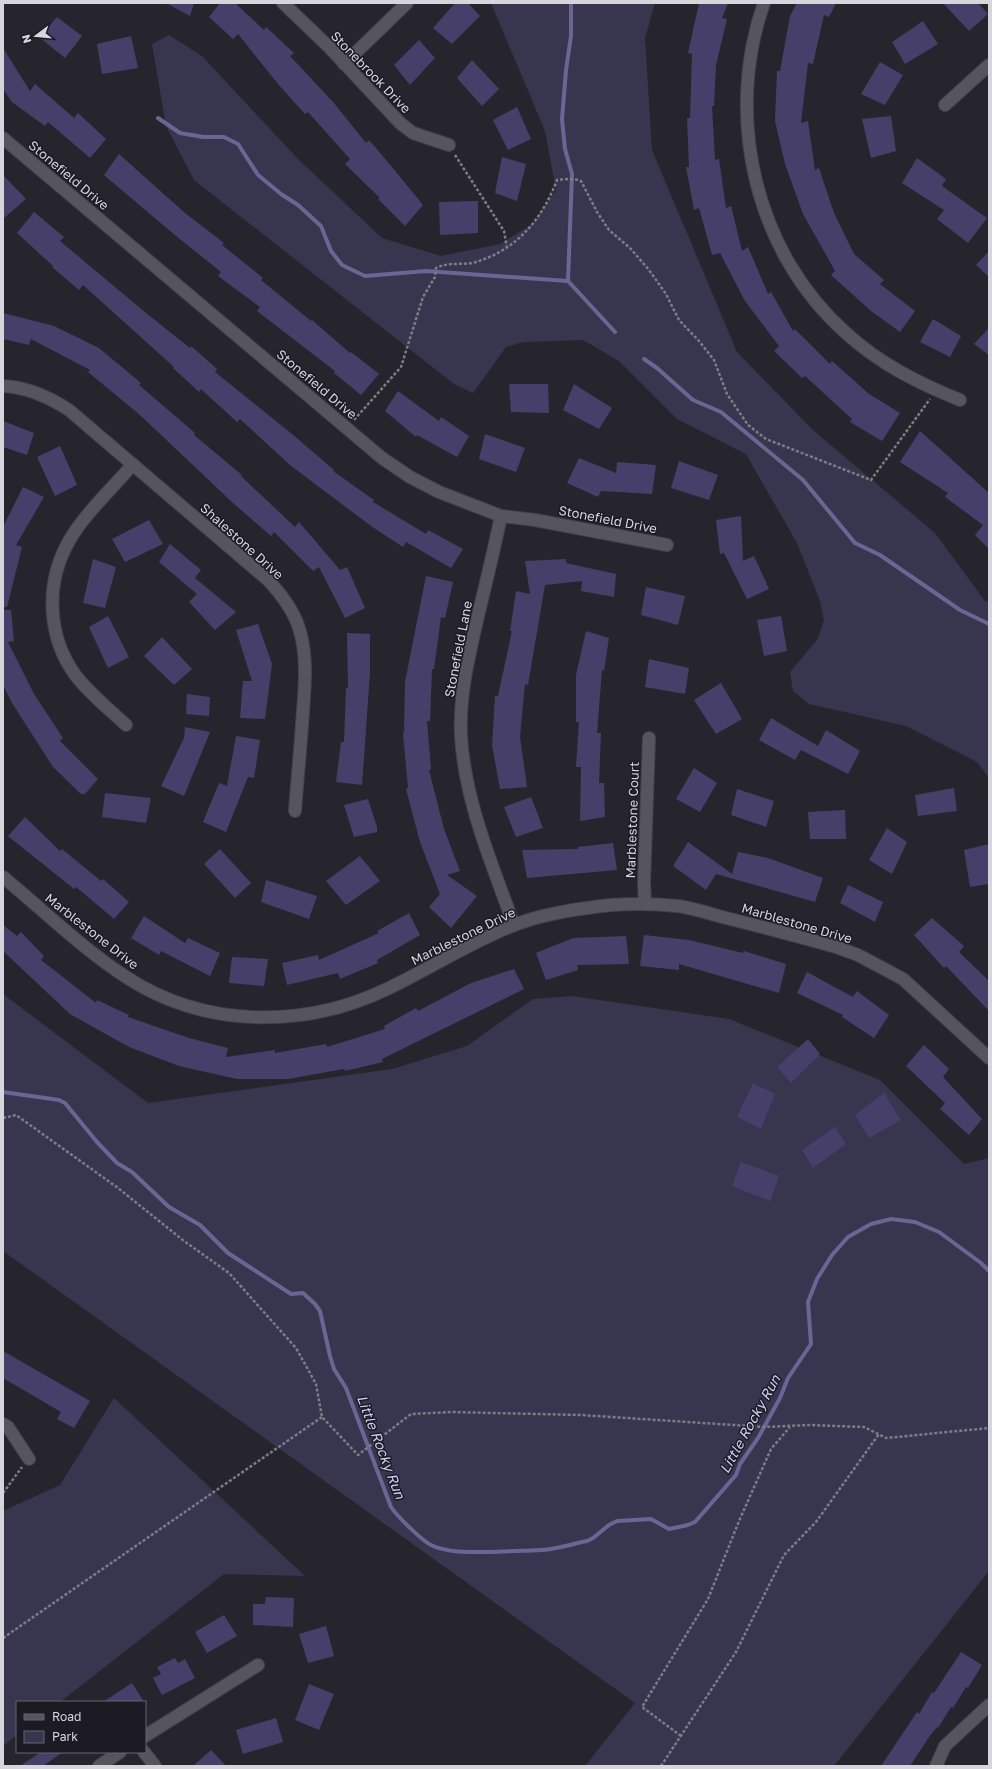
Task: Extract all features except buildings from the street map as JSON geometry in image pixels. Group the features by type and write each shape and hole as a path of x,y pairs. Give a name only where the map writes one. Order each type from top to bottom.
{"street":[{"name":"Stonebrook Drive","path":"283,3 329,47 400,123 413,133 449,145"},
{"path":"344,64 407,3"},
{"path":"764,3 756,27 748,68 746,115 755,182 770,225 790,264 802,283 815,301 840,328 878,359 899,372 937,391 960,400"},
{"path":"945,105 989,65"},
{"name":"Stonefield Drive","path":"3,138 382,458 410,477 439,492 501,516 535,520 667,545"},
{"name":"Shalestone Drive","path":"3,386 22,388 54,401 69,410 268,580 289,606 298,626 304,649 305,663 304,701 295,811"},
{"path":"126,725 85,686 70,667 57,636 52,602 57,570 69,541 82,522 133,464"},
{"name":"Stonefield Lane","path":"501,516 467,663 462,699 461,735 466,777 475,815 514,925"},
{"name":"Marblestone Court","path":"645,904 644,883 649,738"},
{"name":"Marblestone Drive","path":"3,877 104,961 127,978 178,1003 204,1011 233,1016 262,1018 292,1017 319,1013 349,1005 385,990 514,925 587,908 645,904 680,907 836,947 858,955 903,979 989,1058"},
{"path":"3,1424 8,1427 29,1459"},
{"path":"146,1735 258,1665"},
{"path":"936,1766 945,1746 989,1705"},
{"path":"99,1766 118,1753"},
{"path":"145,1753 155,1766"}],"path":[{"path":"449,145 504,231 507,248"},
{"path":"347,428 401,366 423,297 435,277 436,268 443,264 471,263 489,258 507,248 522,237 539,216 551,197 557,180 566,179 576,179 582,181 597,212 609,230 630,248 649,270 666,294 679,320 699,341 714,360 727,394 748,425 766,438 871,480 937,391"},
{"path":"3,1118 16,1115 118,1188 184,1241 228,1272 296,1348 316,1384 322,1417 358,1455 411,1414 450,1412 581,1415 729,1425 864,1427 886,1438 989,1428"},
{"path":"3,1638 322,1417"},
{"path":"681,1736 642,1707 708,1599 739,1521 771,1449 791,1426"},
{"path":"661,1766 736,1652 784,1556 816,1522 879,1434"},
{"path":"3,1493 29,1459"}],"green space":[{"path":"491,3 655,3 645,38 652,150 737,352 813,430 935,533 985,601 989,602 989,778 977,762 906,726 809,704 793,691 790,672 817,640 824,620 820,601 797,543 746,454 677,419 619,361 583,340 523,342 506,347 473,393 454,384 194,180 166,126 152,44 169,35 202,56 298,159 382,238 441,256 500,244 534,223 556,190 545,131"},
{"path":"3,994 148,1103 392,1069 467,1046 533,999 572,996 729,1019 880,1080 964,1164 989,1158 989,1571 834,1766 585,1766 635,1703 3,1251"},
{"path":"114,1398 305,1576 224,1574 61,1701 16,1701 16,1736 3,1746 3,1511 60,1485"}],"waterway":[{"path":"568,281 572,174 565,149 562,119 566,70 571,36 571,3"},
{"path":"158,118 180,133 203,137 224,137 238,144 258,175 281,194 298,205 321,226 331,251 342,265 365,276 426,271 568,281 615,332"},
{"path":"644,359 657,368 693,400 721,412 803,480 855,543 880,555 960,610 989,624"},
{"name":"Little Rocky Run","path":"3,1092 59,1100 65,1103 97,1142 117,1163 132,1172 169,1207 200,1225 228,1253 291,1294 303,1293 315,1304 320,1311 334,1369 346,1388 391,1507 404,1522 429,1544 446,1550 461,1552 490,1552 559,1548 587,1541 617,1521 651,1519 669,1529 695,1522 736,1475 740,1464 758,1438 780,1398 788,1378 811,1344 808,1302 817,1279 832,1255 848,1237 871,1224 891,1219 915,1222 939,1232 981,1263 989,1271"}]}
